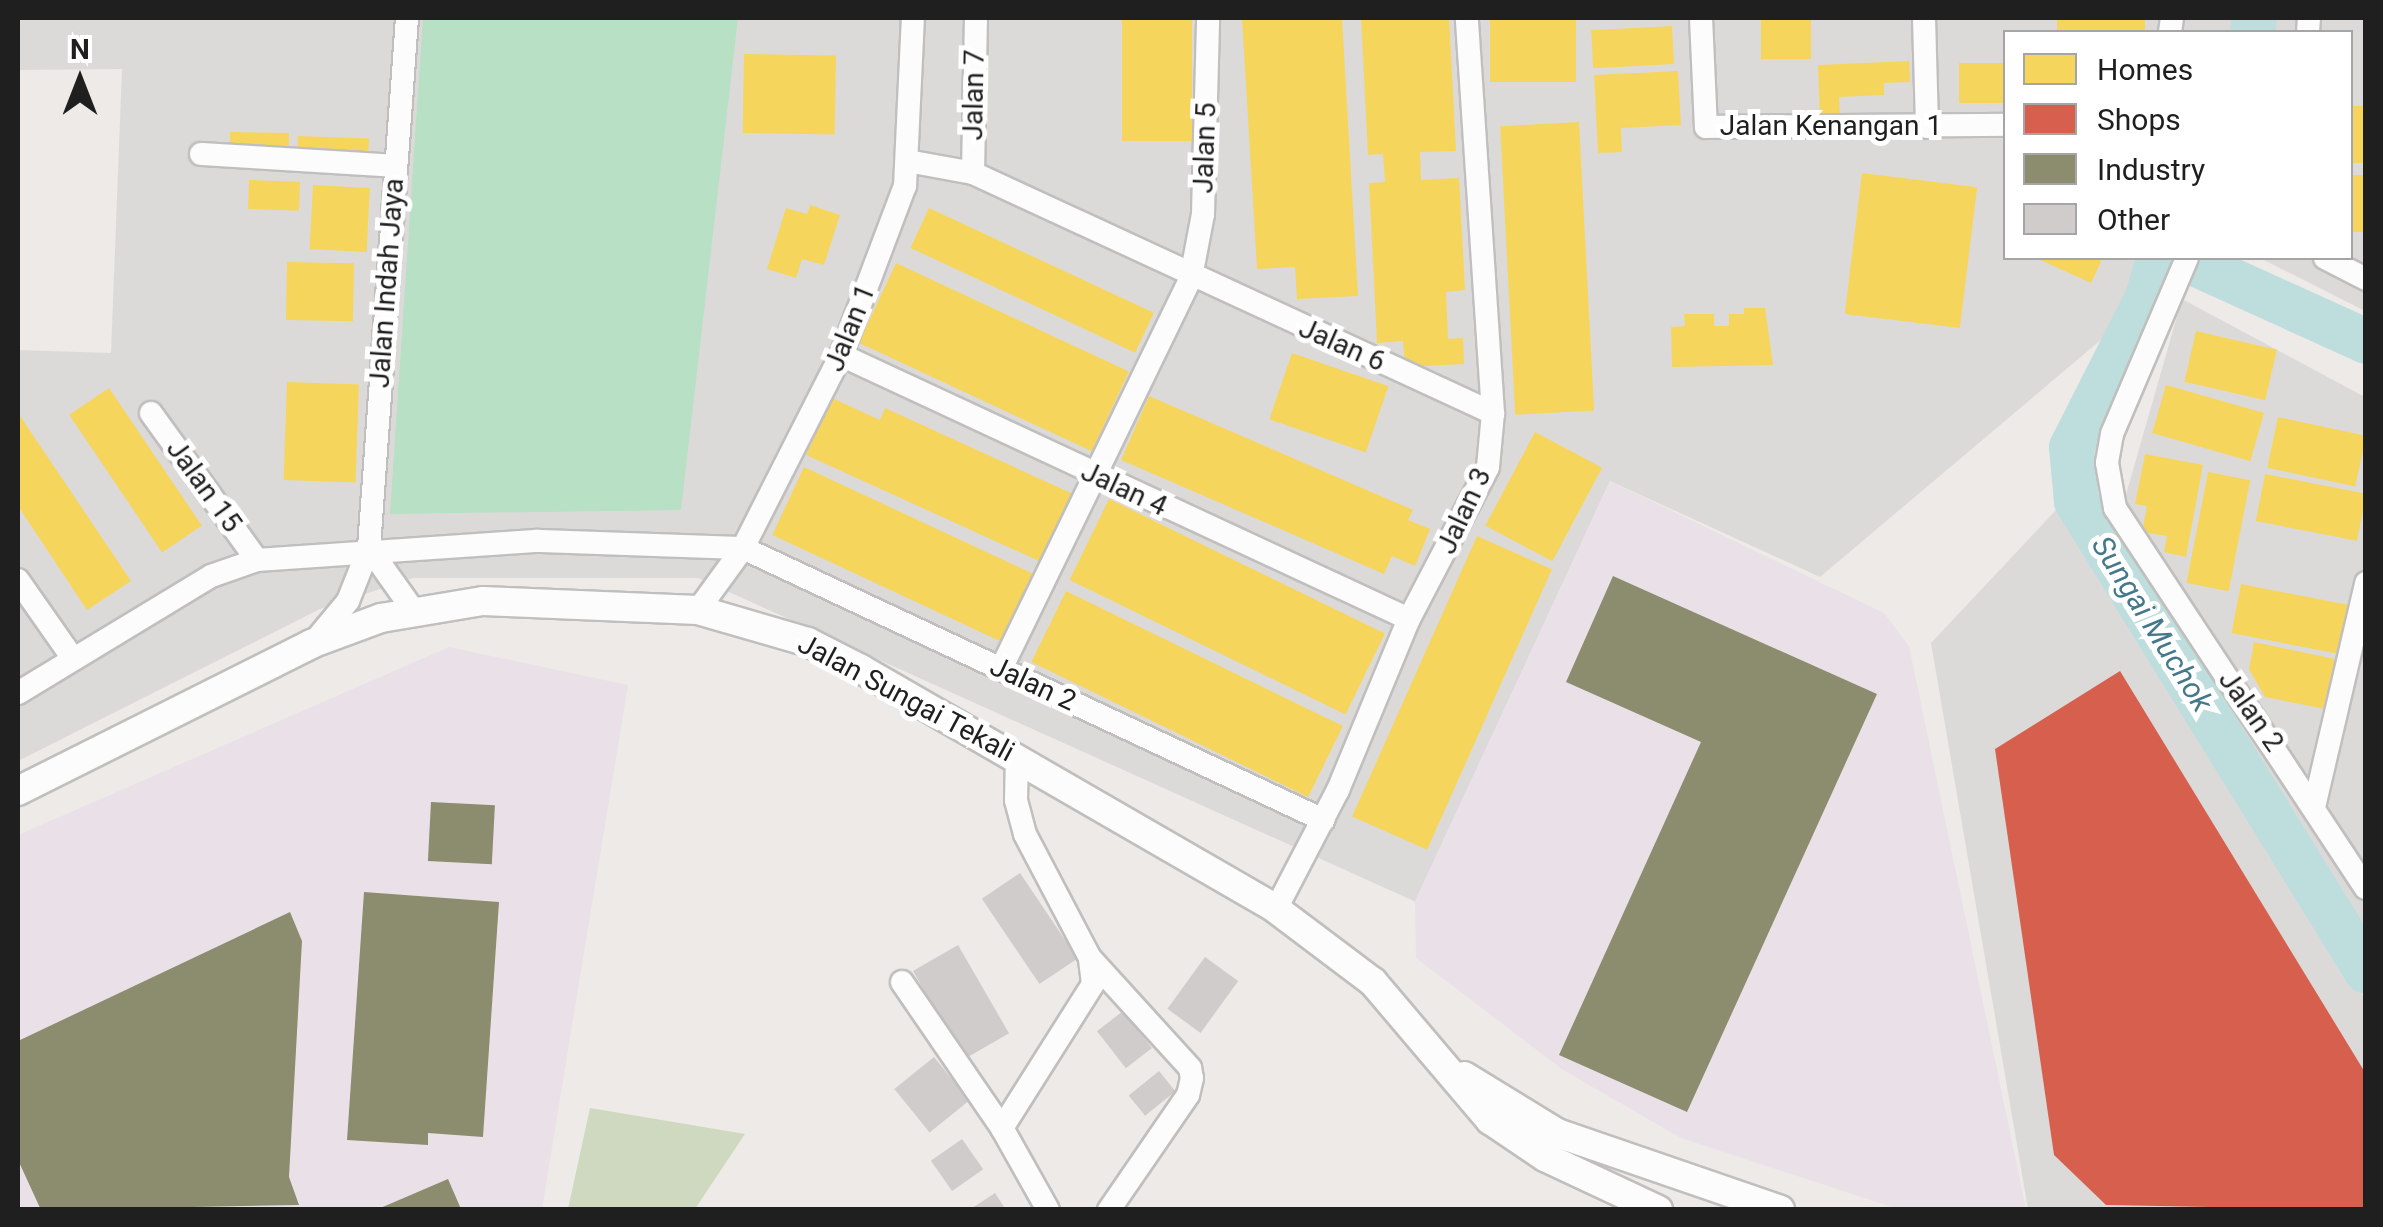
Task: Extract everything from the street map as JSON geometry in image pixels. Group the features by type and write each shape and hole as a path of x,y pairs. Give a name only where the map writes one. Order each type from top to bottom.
{"street":[{"name":"Jalan Indah Jaya","path":"311,644 348,600 369,548 407,18"},
{"name":"Jalan 1","path":"698,610 743,548 841,356 905,186 913,18"},
{"name":"Jalan 7","path":"973,173 976,18"},
{"name":"Jalan 5","path":"1191,277 1203,214 1208,18"},
{"name":"Jalan 3","path":"1276,909 1323,820 1409,619 1477,495 1488,466 1493,413 1466,18"},
{"name":"Jalan Kenangan 1","path":"1701,18 1706,126 2003,125"},
{"path":"1924,18 1928,126"},
{"path":"201,154 396,166"},
{"name":"Jalan 6","path":"907,161 973,173 1191,277 1493,413"},
{"name":"Jalan 2","path":"2186,260 2112,434 2107,463 2116,508 2315,803 2366,888"},
{"path":"2329,260 2366,279"},
{"path":"1001,669 1090,474 1191,277"},
{"name":"Jalan 4","path":"841,356 1409,619"},
{"name":"Jalan 15","path":"151,413 257,560"},
{"path":"18,693 72,656 211,576 257,560 369,548 538,541 743,548"},
{"path":"369,548 413,610"},
{"name":"Jalan 2","path":"743,548 1323,820"},
{"path":"18,580 72,656"},
{"path":"2315,803 2366,583"},
{"name":"Jalan Sungai Tekali","path":"20,792 311,644 413,610 484,601 698,610 808,642 1018,756 1276,909 1373,982 1490,1120 1545,1157 1658,1210"},
{"path":"1018,756 1016,800 1025,834 1090,958 1190,1068 1188,1095 1109,1210"},
{"path":"1002,1128 1085,1003 1093,984 1090,958"},
{"path":"902,982 1002,1128 1048,1210"},
{"name":"Jalan Sungai Tekali","path":"1438,1059 1557,1133 1780,1210"}],"shaded area":[{"path":"18,18 2365,18 2365,311 2264,260 2353,260 2353,30 2003,30 2003,260 2196,260 1820,577 1610,481 1416,902 698,578 413,578 320,609 18,761 18,350 111,353 122,69 18,70"},
{"path":"2182,299 2365,397 2365,929 2115,533"},
{"path":"1610,481 1884,613 1909,646 2026,1209 1898,1209 1681,1138 1563,1070 1416,958 1415,901"},
{"path":"2057,509 2365,999 2365,1209 2028,1209 1931,643"},
{"path":"449,647 628,685 542,1209 18,1209 18,835"}],"green space":[{"path":"423,18 738,18 681,510 390,514"},
{"path":"590,1108 745,1134 695,1209 568,1209"}],"building: Homes":[{"path":"1122,18 1192,18 1192,141 1122,141"},
{"path":"1242,18 1342,18 1358,296 1297,299 1295,267 1257,269"},
{"path":"1361,18 1449,18 1456,151 1420,152 1421,180 1459,178 1465,290 1446,292 1448,339 1463,338 1464,364 1405,367 1403,341 1377,343 1369,183 1385,182 1383,154 1368,155"},
{"path":"1490,18 1576,18 1576,82 1490,82"},
{"path":"1761,18 1811,18 1811,59 1761,59"},
{"path":"2057,18 2145,18 2145,30 2057,30"},
{"path":"1672,26 1674,64 1593,68 1591,30"},
{"path":"744,54 836,56 835,135 743,133"},
{"path":"1909,61 1910,82 1884,83 1884,95 1839,97 1840,119 1820,119 1818,65"},
{"path":"1959,63 2003,63 2003,103 1959,103"},
{"path":"1678,71 1681,125 1621,128 1622,152 1598,153 1594,75"},
{"path":"2353,106 2366,106 2366,163 2353,163"},
{"path":"1579,122 1594,411 1515,415 1500,126"},
{"path":"230,132 289,133 288,164 229,163"},
{"path":"298,136 369,138 368,168 297,166"},
{"path":"1862,173 1977,187 1960,328 1845,314"},
{"path":"2353,175 2366,175 2366,232 2353,232"},
{"path":"249,180 300,182 299,211 248,209"},
{"path":"313,185 370,188 367,252 310,249"},
{"path":"810,205 840,215 824,265 802,259 796,278 767,269 786,208 807,214"},
{"path":"929,208 1154,313 1135,353 910,248"},
{"path":"2040,260 2100,260 2091,283"},
{"path":"287,262 354,263 353,321 286,320"},
{"path":"896,263 1129,372 1092,451 859,343"},
{"path":"1744,308 1765,308 1773,365 1672,367 1671,327 1685,326 1684,314 1714,314 1714,326 1729,326 1729,314 1744,314"},
{"path":"2196,331 2277,350 2265,400 2184,382"},
{"path":"1292,353 1388,386 1366,452 1269,419"},
{"path":"287,382 359,385 356,482 284,480"},
{"path":"2166,385 2264,413 2250,461 2152,433"},
{"path":"109,388 202,526 162,552 69,415"},
{"path":"1149,396 1413,510 1408,520 1430,529 1415,566 1392,556 1384,574 1121,460"},
{"path":"832,398 880,420 885,408 1073,494 1041,562 806,455"},
{"path":"18,413 131,581 87,610 18,506"},
{"path":"2278,417 2366,436 2355,487 2267,468"},
{"path":"1535,432 1602,468 1552,561 1485,526"},
{"path":"2145,454 2203,465 2186,557 2164,552 2167,536 2142,532 2147,506 2135,504"},
{"path":"804,467 1038,576 1006,644 772,535"},
{"path":"2208,472 2250,480 2229,591 2186,583"},
{"path":"2265,474 2366,494 2357,541 2256,521"},
{"path":"1109,499 1385,634 1345,714 1070,580"},
{"path":"1477,536 1552,569 1427,850 1352,816"},
{"path":"2241,584 2350,605 2340,654 2231,633"},
{"path":"1066,591 1343,726 1308,797 1031,662"},
{"path":"2254,642 2335,659 2325,709 2265,697 2249,669"},
{"path":"2123,712 2195,1091 2147,1100 2151,1123 2181,1127 2184,1109 2237,1117 2241,1092 2366,1111 2366,1210 2136,1175 2143,1130 2093,1139 2022,765 2062,757 2056,724"}],"building: Shops":[{"path":"2120,671 2366,1074 2366,1210 2106,1205 2054,1155 1995,749"}],"building: Industry":[{"path":"1613,576 1877,694 1687,1112 1559,1055 1701,742 1566,682"},
{"path":"431,802 495,805 492,864 428,861"},
{"path":"364,892 499,902 483,1137 428,1133 428,1145 347,1140"},
{"path":"290,912 302,941 289,1177 299,1205 41,1210 18,1160 18,1041"},
{"path":"448,1179 461,1209 378,1209"}],"building: Other":[{"path":"1020,873 1078,958 1039,984 982,899"},
{"path":"958,945 1009,1033 964,1059 913,971"},
{"path":"1205,957 1238,981 1201,1033 1167,1009"},
{"path":"1123,1011 1152,1048 1126,1068 1097,1031"},
{"path":"934,1057 969,1101 930,1133 894,1089"},
{"path":"1159,1071 1175,1091 1145,1116 1129,1096"},
{"path":"962,1139 983,1169 952,1191 931,1161"},
{"path":"995,1193 1006,1210 969,1210"}],"waterway":[{"path":"2252,30 2254,18"},
{"name":"Sungai Muchok","path":"2157,260 2147,297 2071,447 2076,501 2366,971"},
{"path":"2187,260 2366,341"}]}
